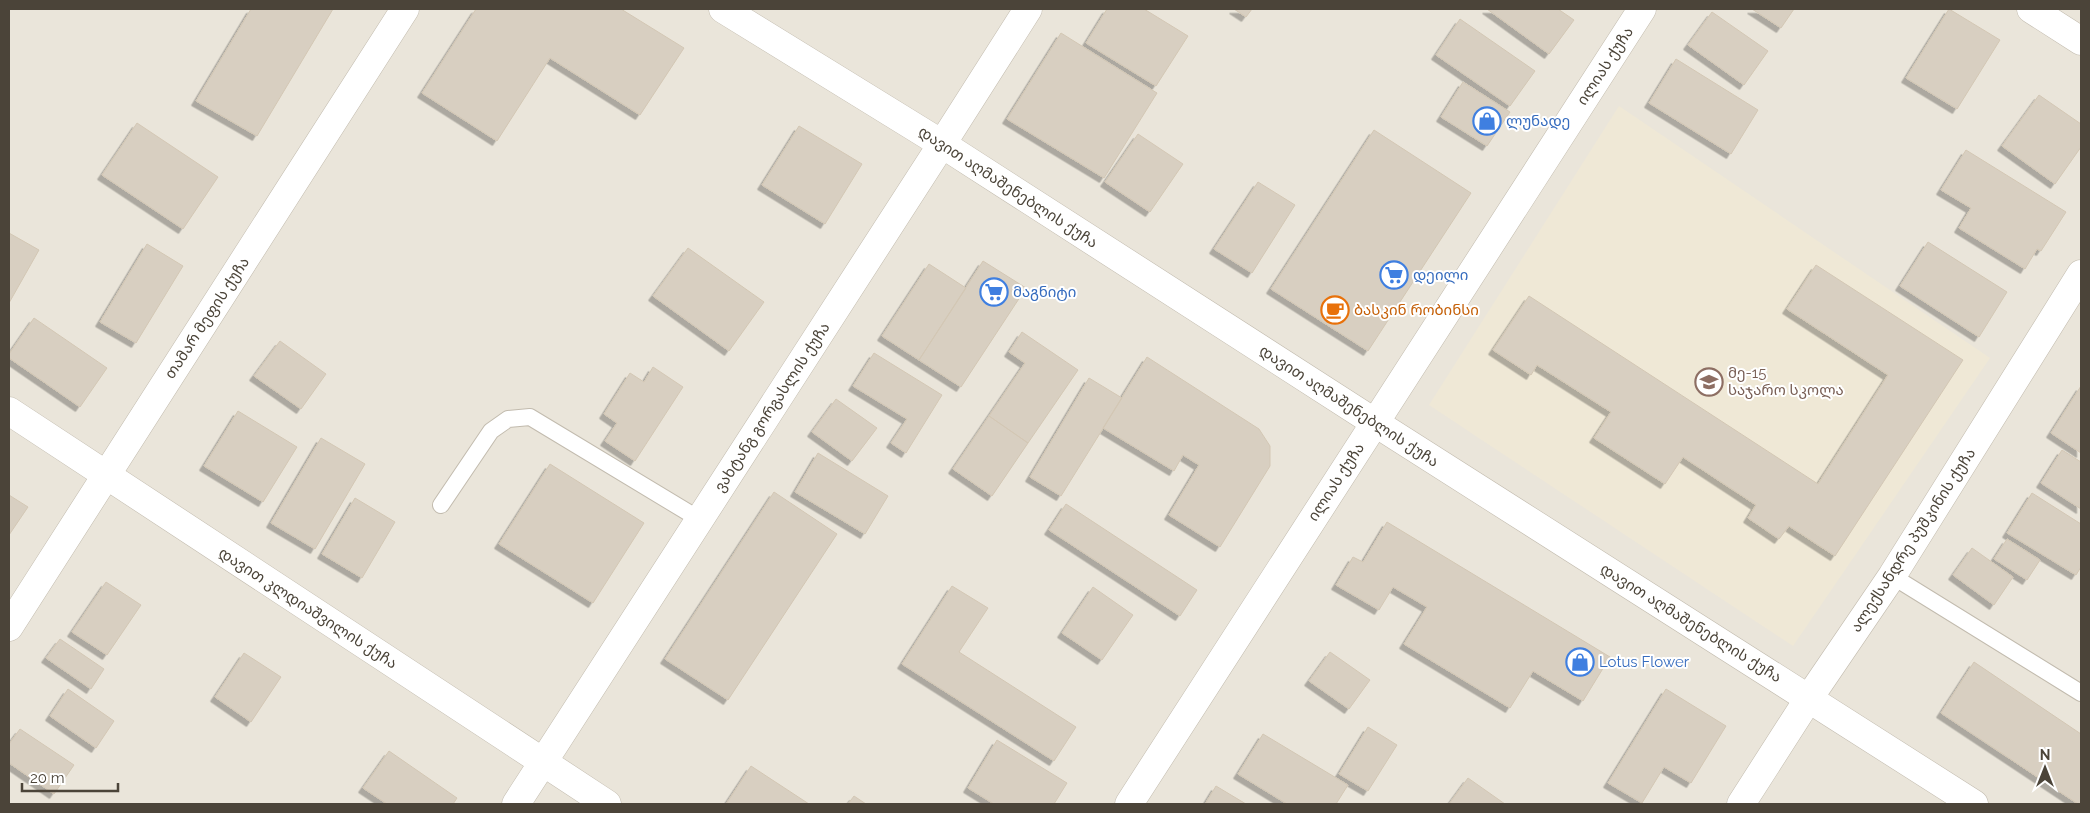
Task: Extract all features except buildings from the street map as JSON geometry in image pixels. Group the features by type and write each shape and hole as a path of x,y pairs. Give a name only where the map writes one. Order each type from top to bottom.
{"street":[{"name":"თამარ მეფის ქუჩა","path":"9,627 405,9"},
{"name":"დავით აღმაშენებლის ქუჩა","path":"723,9 942,144 1974,804"},
{"name":"ვახტანგ გორგასლის ქუჩა","path":"516,804 1028,9"},
{"name":"ილიას ქუჩა","path":"1129,804 1642,9"},
{"path":"2030,9 2081,41"},
{"name":"ალექსანდრე პუშკინის ქუჩა","path":"1741,804 1809,698 1892,576 2081,274"},
{"name":"დავით კლდიაშვილის ქუჩა","path":"9,411 542,763 608,804"}],"lane":[{"path":"441,505 491,431 508,418 530,418 699,519"},
{"path":"1892,576 2081,693"}],"shaded area":[{"path":"9,9 2081,9 2081,804 9,804"},
{"name":"მე-15 საჯარო სკოლა","path":"1619,106 1990,358 1793,646 1429,405"}],"place":[{"name":"ლუნადე","path":"1487,121"},
{"name":"დეილი","path":"1394,275"},
{"name":"მაგნიტი","path":"994,292"},
{"name":"ბასკინ რობინსი","path":"1335,310"},
{"name":"მე-15 საჯარო სკოლა","path":"1709,382"},
{"name":"Lotus Flower","path":"1580,662"}]}
